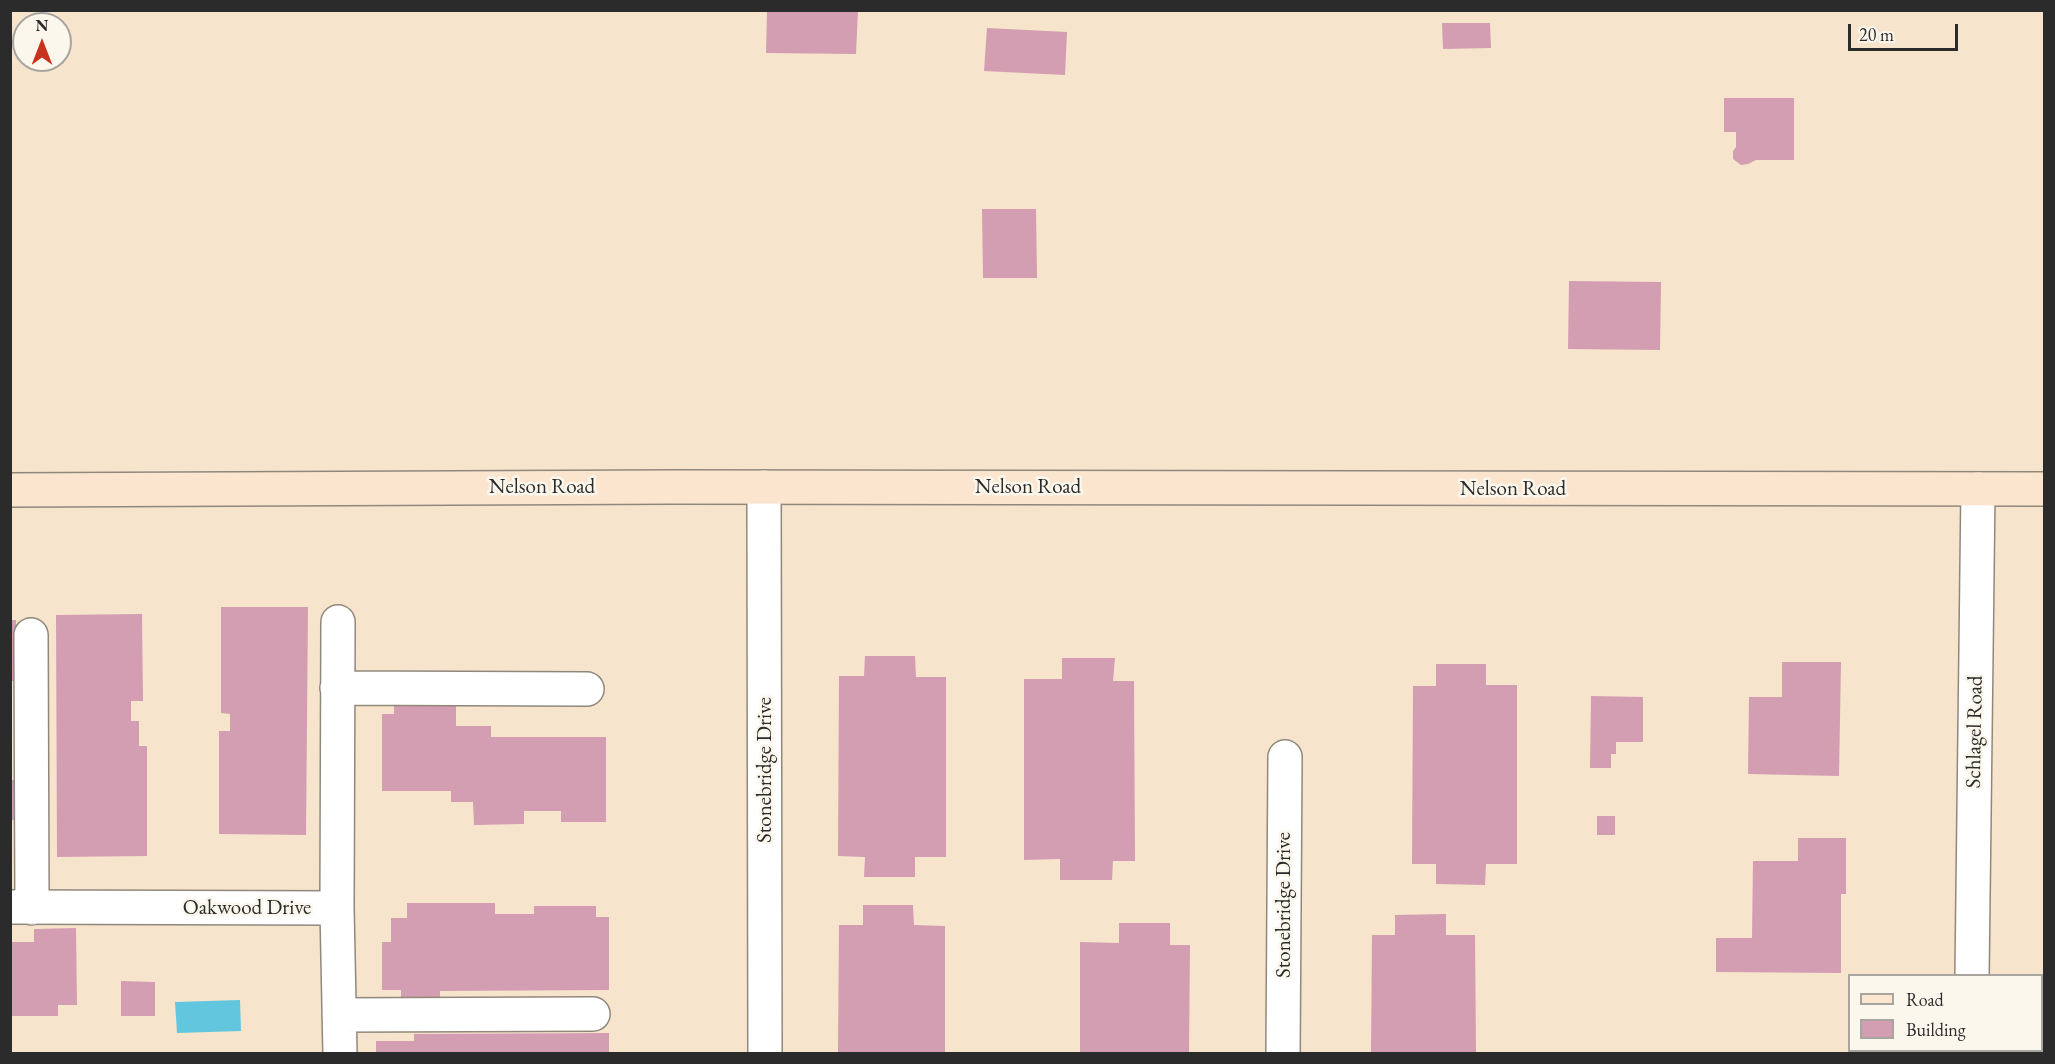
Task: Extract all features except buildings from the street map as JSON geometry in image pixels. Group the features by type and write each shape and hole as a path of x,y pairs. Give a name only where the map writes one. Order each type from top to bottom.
{"main road":[{"name":"Nelson Road","path":"10,490 764,487 2044,489"}],"street":[{"name":"Stonebridge Drive","path":"764,487 765,1053"},
{"name":"Schlagel Road","path":"1972,974 1978,489"},
{"path":"337,908 339,622"},
{"path":"21,907 32,634"},
{"path":"337,688 587,689"},
{"name":"Stonebridge Drive","path":"1283,1053 1285,757"},
{"name":"Oakwood Drive","path":"21,907 337,908 340,1053"},
{"path":"339,1015 593,1014"}],"water":[{"path":"240,1000 241,1031 177,1033 175,1002"}]}
